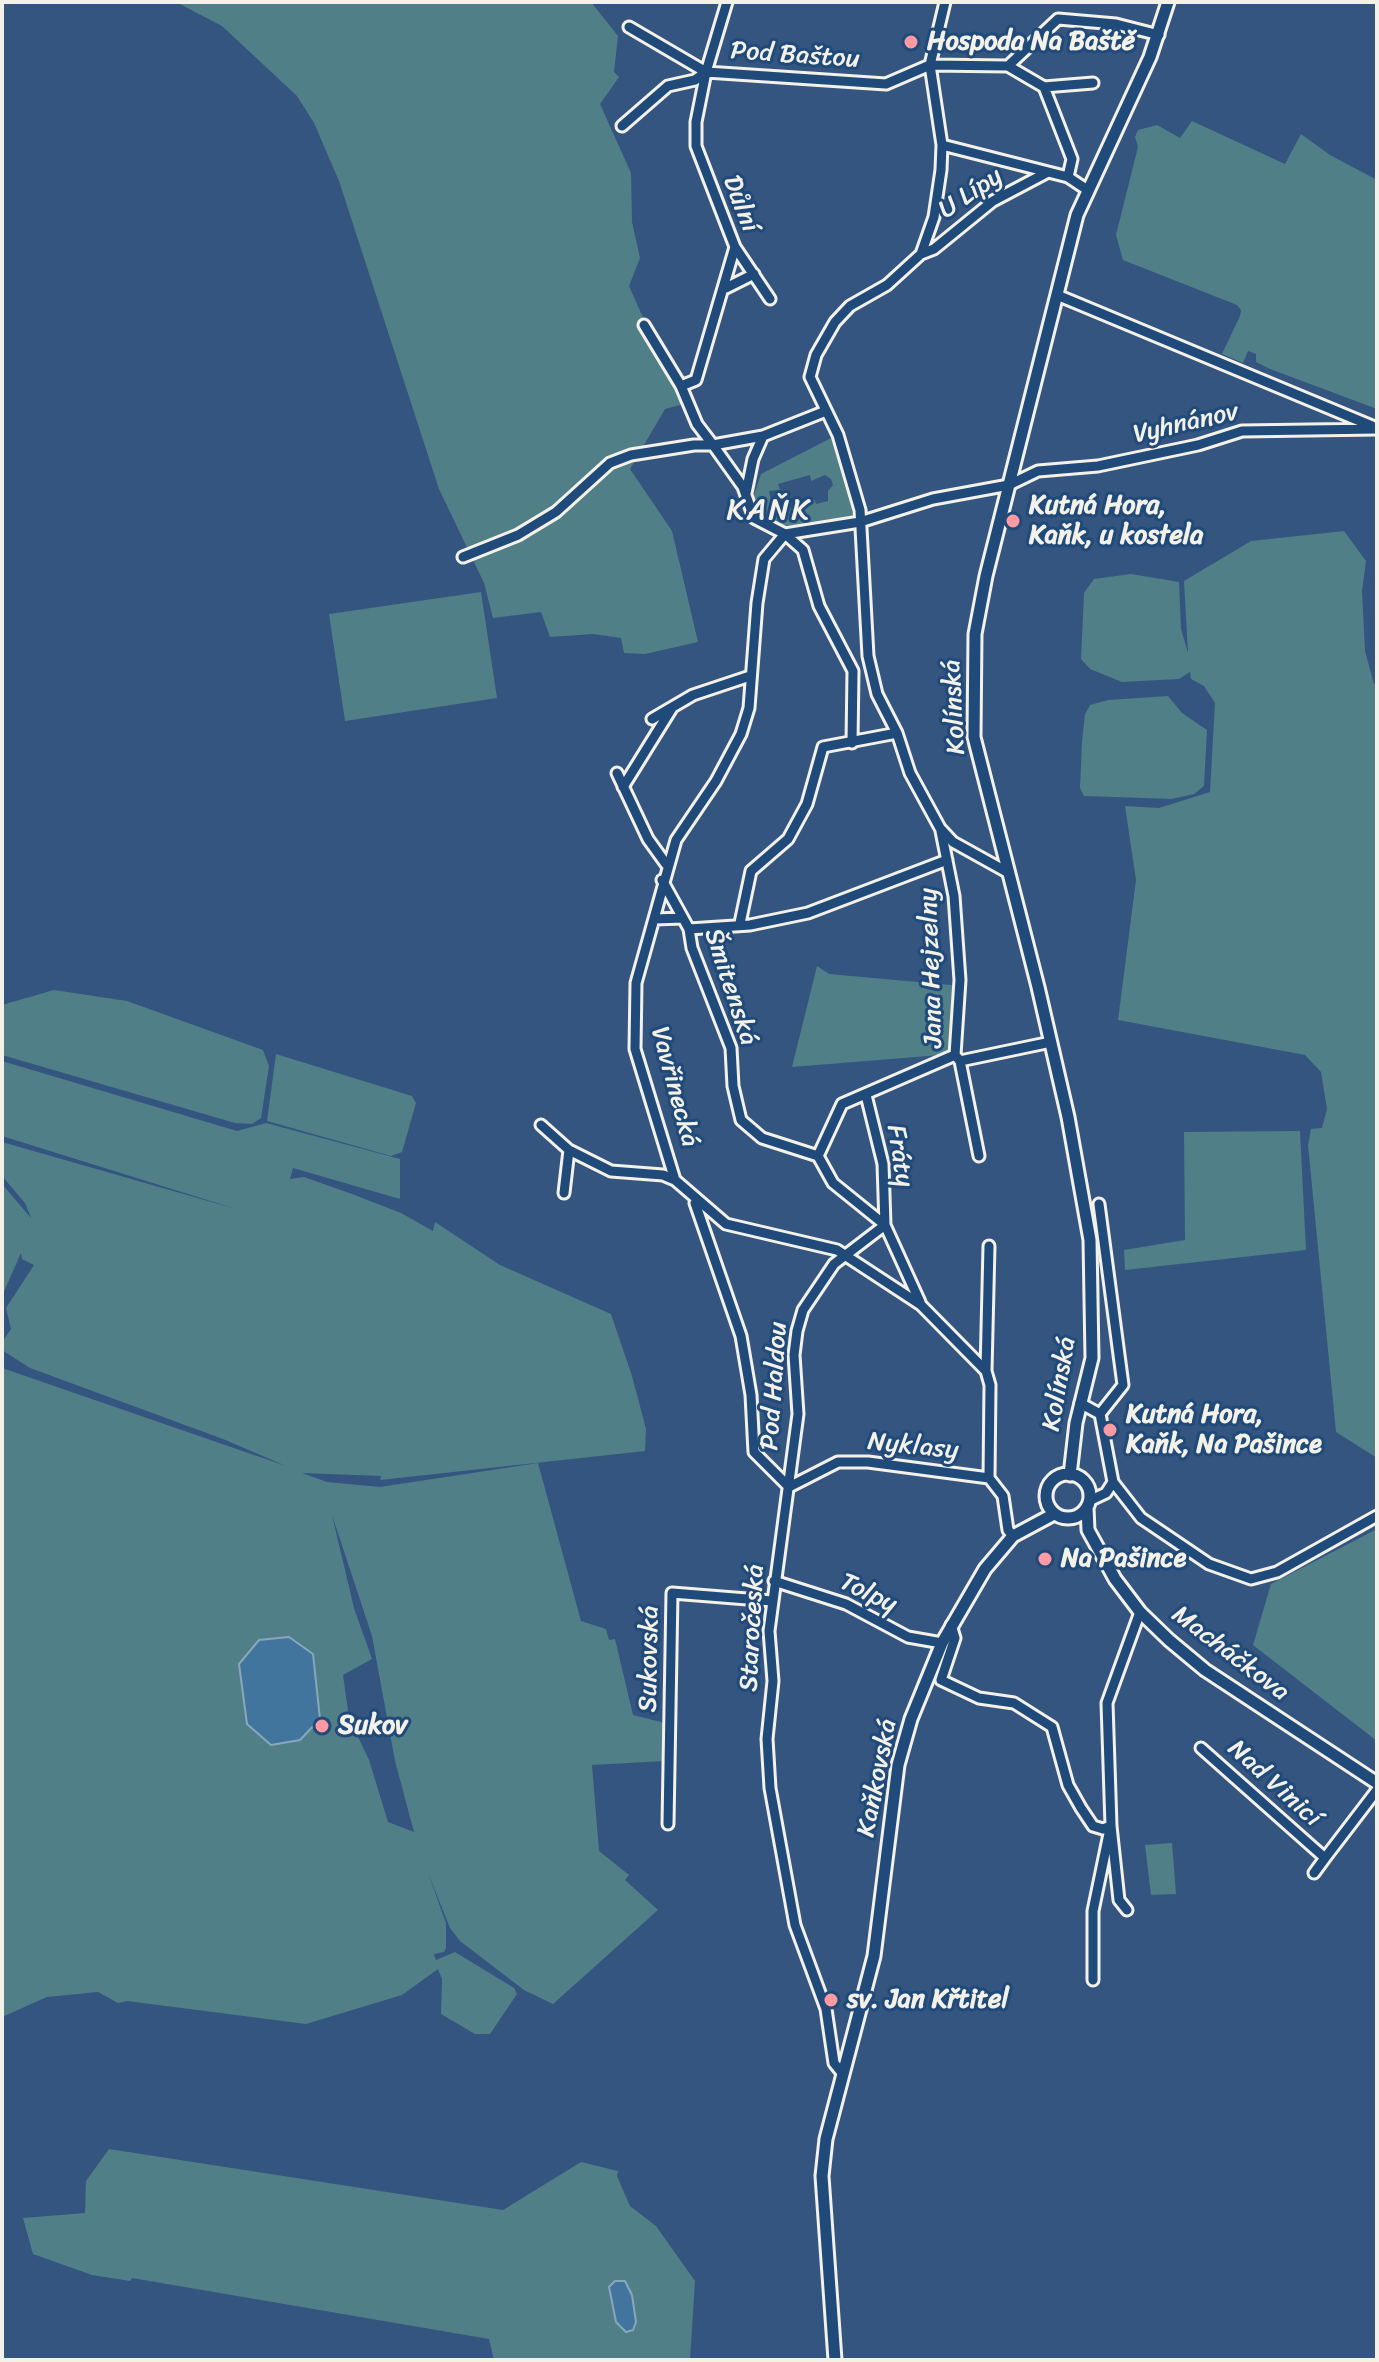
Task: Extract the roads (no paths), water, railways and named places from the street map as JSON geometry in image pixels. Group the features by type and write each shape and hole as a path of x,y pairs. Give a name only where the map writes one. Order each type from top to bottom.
{"street":[{"name":"Důlní","path":"681,386 696,380 726,288 735,247 696,146 696,122 706,72 727,2"},
{"path":"921,254 938,195 942,145 930,65 945,2"},
{"name":"Kolínská","path":"1070,1475 1080,1403 1092,1358 1090,1240 1051,1042 983,780 972,705 975,634 1009,485 1086,189 1159,35 1168,2"},
{"path":"1008,66 1058,19 1116,24 1159,35"},
{"path":"629,27 706,72"},
{"path":"930,65 1008,66 1044,87 1093,83"},
{"name":"Pod Baštou","path":"622,126 668,86 695,80 706,72 886,84 930,65"},
{"path":"1044,87 1072,159 1068,177"},
{"name":"U Lípy","path":"942,145 1068,177 1086,189"},
{"name":"U Lípy","path":"940,828 910,773 897,733 877,694 868,656 860,522 852,475 810,377 816,355 850,306 887,285 921,254 934,249 993,201 1048,172"},
{"path":"735,247 770,299"},
{"path":"726,288 754,274"},
{"name":"Vyhnánov","path":"1057,295 1377,429"},
{"path":"644,325 681,386 697,424 746,495 754,518 785,534 803,550 819,606 849,661 855,715 852,743"},
{"path":"463,557 518,535 556,512 610,463 631,455 763,436 826,411"},
{"name":"Vyhnánov","path":"785,534 860,522 933,499 1009,485 1038,471 1098,466 1198,445 1242,431 1377,429"},
{"path":"746,495 753,459 763,436"},
{"name":"Vavřinecká","path":"675,1180 635,1049 636,983 666,864 676,840 716,781 741,734 749,708 764,559 785,534"},
{"path":"849,661 868,656"},
{"path":"652,719 713,687 750,676"},
{"path":"623,787 673,707"},
{"path":"740,923 751,871 788,839 807,804 823,747 897,733"},
{"path":"617,773 648,839 666,864"},
{"path":"940,828 953,842 1007,872"},
{"name":"Jana Hejzelny","path":"940,828 947,860 960,980 957,1058 1051,1042"},
{"path":"689,929 808,913 947,860"},
{"name":"Šmitenská","path":"662,880 689,929 692,948 731,1048 733,1086 741,1120 762,1138 818,1156"},
{"path":"654,919 683,918"},
{"path":"957,1058 979,1156"},
{"name":"Fráty","path":"818,1156 842,1104 957,1058"},
{"name":"Fráty","path":"866,1095 883,1164 885,1225"},
{"path":"541,1125 569,1150 611,1171 663,1175 675,1180 693,1200 726,1224 814,1242 846,1254 921,1305 986,1371"},
{"path":"564,1193 569,1150"},
{"path":"818,1156 833,1183 885,1225 921,1305"},
{"path":"693,1200 709,1235 747,1365 754,1452 789,1487"},
{"path":"1099,1204 1123,1385 1100,1414 1113,1482 1141,1518 1209,1564 1237,1577 1251,1579 1277,1572 1373,1519"},
{"path":"709,1235 726,1224"},
{"name":"Pod Haldou","path":"789,1487 798,1414 794,1355 803,1310 819,1284 846,1254 885,1225"},
{"path":"989,1246 986,1371 990,1422 989,1478 1003,1496 1008,1530 1013,1536"},
{"path":"1080,1403 1100,1414"},
{"name":"Nyklasy","path":"789,1487 838,1462 868,1462 989,1478"},
{"path":"1039,1520 1051,1482 1070,1475 1085,1484 1088,1530"},
{"path":"1072,1518 1106,1493 1113,1482"},
{"name":"Staročeská","path":"789,1487 769,1631 773,1681 767,1739 770,1788 795,1925 826,2009 834,2063 841,2077"},
{"path":"1047,1502 1054,1514 1072,1518 1088,1530"},
{"name":"Kaňkovská","path":"835,2360 822,2176 826,2139 874,1956 898,1765 911,1719 942,1643 985,1569 1013,1536 1054,1514"},
{"name":"Macháčkova","path":"1088,1530 1115,1579 1140,1612 1205,1670 1377,1783"},
{"name":"Tolpy","path":"774,1581 846,1604 908,1637 942,1643"},
{"name":"Sukovská","path":"668,1824 672,1593 772,1601"},
{"path":"1127,1910 1119,1900 1111,1826 1107,1703 1140,1612"},
{"path":"951,1625 955,1638 941,1680 979,1698 1014,1703 1052,1727 1068,1785 1081,1808 1093,1826 1103,1829 1111,1826"},
{"name":"Nad Vinicí","path":"1201,1748 1325,1858 1377,1790"},
{"path":"1093,1980 1093,1911 1111,1826"},
{"path":"1314,1873 1325,1858"}],"water":[{"path":"289,1637 313,1654 320,1719 300,1740 271,1745 247,1724 239,1664 259,1640"},
{"path":"615,2281 625,2281 632,2295 636,2322 633,2330 626,2332 616,2322 609,2287"}],"place":[{"name":"Hospoda Na Baště","path":"911,42"},
{"name":"Kutná Hora, Kaňk, u kostela","path":"1013,521"},
{"name":"Kutná Hora, Kaňk, Na Pašince","path":"1110,1430"},
{"name":"Na Pašince","path":"1045,1559"},
{"name":"Sukov","path":"322,1726"},
{"name":"sv. Jan Křtitel","path":"831,2000"}],"district":[{"name":"KAŇK","path":"769,511"}]}
